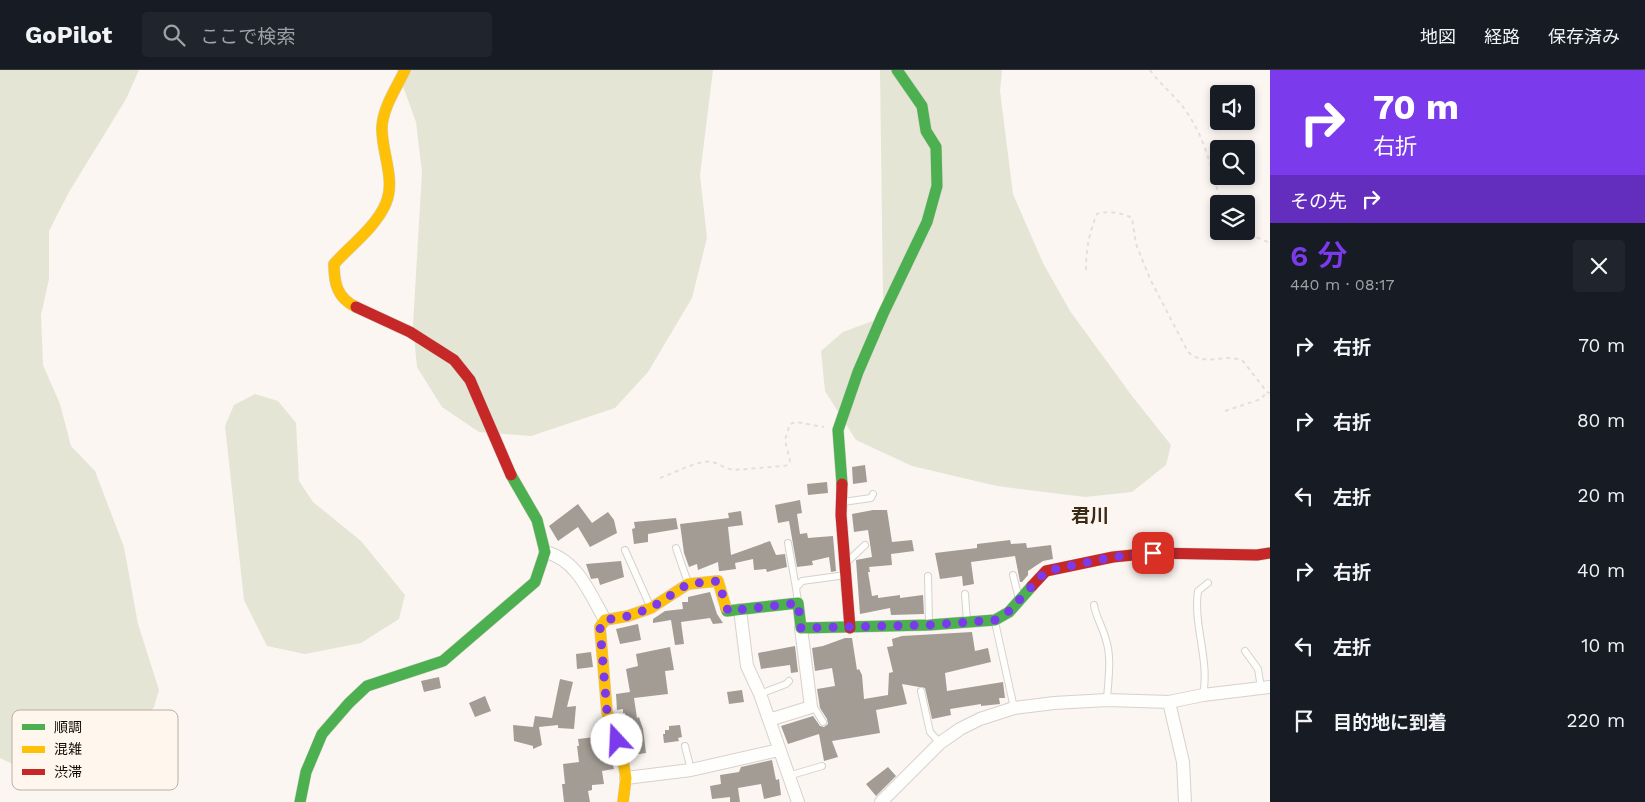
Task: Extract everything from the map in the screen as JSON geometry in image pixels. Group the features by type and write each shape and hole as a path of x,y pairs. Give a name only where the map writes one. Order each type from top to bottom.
{"street":[{"path":"300,802 306,772 322,734 348,703 367,686 406,672 443,662 535,582 545,552 537,520 514,483 470,380 454,360 410,332 352,305 339,295 334,280 334,264 378,218 388,201 388,181 383,151 382,124 405,70"},
{"path":"850,628 841,515 842,469 838,430 858,372 882,314 927,222 937,186 936,147 926,131 922,106 897,70"},
{"path":"545,552 559,555 578,573 605,620"},
{"path":"801,628 929,625 995,620 1008,612 1046,571 1113,557 1153,553 1257,555 1270,553"},
{"path":"623,802 626,778 622,756 607,712 600,627 605,620 628,616 651,608 688,584 718,581 728,611 798,603 811,707 769,720"},
{"path":"740,610 747,666 760,694 798,802"},
{"path":"882,802 940,743 960,729 980,719 1014,708 1054,703 1107,700 1169,702 1203,695 1266,688"},
{"path":"1169,702 1182,762 1186,802"},
{"path":"626,778 691,770 779,750"}],"lane":[{"path":"841,502 871,498 873,494"},
{"path":"788,543 798,603"},
{"path":"846,562 865,545"},
{"path":"676,548 688,584"},
{"path":"624,550 651,608"},
{"path":"796,588 802,581 846,575"},
{"path":"1012,575 1019,600"},
{"path":"928,576 929,625"},
{"path":"1203,695 1204,665 1197,602 1198,591 1208,583"},
{"path":"965,594 967,621"},
{"path":"1094,606 1097,619 1107,640 1107,700"},
{"path":"995,620 1014,708"},
{"path":"1245,651 1258,669 1266,688"},
{"path":"760,694 786,684 789,680"},
{"path":"921,691 930,732 940,743"},
{"path":"810,704 823,722"},
{"path":"686,746 691,770"},
{"path":"788,776 822,766"}],"path":[{"path":"1150,70 1183,106 1197,129 1207,151 1219,195"},
{"path":"1086,270 1086,248 1090,230 1097,214 1102,212 1125,214 1132,218 1136,244 1150,279 1188,352 1195,359 1237,358 1243,361 1268,393 1261,399 1225,411"},
{"path":"1255,237 1270,243"},
{"path":"660,478 704,462 713,462 734,470 788,465 790,461 785,440 790,424 796,422 838,430"}],"green space":[{"path":"0,70 139,70 126,99 69,192 49,231 49,279 41,315 43,365 60,404 71,446 95,471 124,547 138,624 159,690 154,707 151,710 12,710 12,764 0,758"},
{"path":"397,70 713,70 700,175 707,238 692,298 648,372 615,408 531,436 479,432 442,407 417,367 413,325 422,172 416,122"},
{"path":"880,70 1002,70 1000,91 1013,194 1043,263 1070,311 1132,396 1171,445 1166,465 1132,492 1085,497 997,486 912,466 856,440 825,391 821,351 843,332 886,316 883,296"},
{"path":"255,394 278,401 296,423 299,481 313,502 361,541 405,595 399,619 361,643 305,654 267,646 244,600 225,426 234,405"}],"building":[{"path":"865,465 867,482 853,484 852,467"},
{"path":"827,482 828,493 808,495 807,484"},
{"path":"800,500 802,513 797,514 800,534 807,533 808,538 833,536 836,571 831,572 829,557 812,561 813,565 797,567 789,521 778,523 775,505"},
{"path":"578,504 592,523 608,512 614,520 617,533 590,547 578,527 558,541 549,526"},
{"path":"873,510 887,510 892,542 912,540 914,551 891,554 892,565 869,567 870,572 868,572 872,596 878,595 878,598 900,595 900,598 923,595 924,614 891,615 890,608 860,614 856,560 872,557 868,530 854,532 852,514"},
{"path":"741,511 743,525 728,527 731,555 770,541 776,555 785,554 787,567 767,572 766,569 754,570 753,559 735,563 736,569 721,571 719,571 718,562 698,570 697,564 689,567 684,553 680,524 729,518 728,513"},
{"path":"676,518 678,529 648,534 648,542 634,544 632,529 635,528 634,522"},
{"path":"1010,540 1011,544 1026,543 1027,548 1051,545 1053,559 1043,561 1028,571 1028,575 1022,582 1020,582 1015,556 971,562 974,584 963,586 962,576 940,579 935,553 977,548 977,544"},
{"path":"621,561 624,577 600,585 598,578 591,579 586,564"},
{"path":"710,592 717,614 723,623 713,624 710,618 681,622 684,644 675,645 671,620 653,623 653,619 665,611 683,609 682,602 688,602 688,597"},
{"path":"638,624 641,640 620,644 616,629"},
{"path":"972,632 975,651 988,648 991,662 945,673 947,691 1003,682 1005,698 999,698 1000,704 981,706 981,704 950,709 951,715 932,719 925,688 902,684 907,704 876,710 880,733 832,741 838,757 824,761 819,734 788,744 781,726 813,716 820,726 824,727 828,724 820,708 817,689 835,686 832,668 815,671 812,648 845,638 852,638 857,670 859,669 862,675 864,699 888,695 889,673 893,672 887,647 893,646 892,639 902,636"},
{"path":"795,646 798,672 791,673 790,665 761,669 758,653"},
{"path":"670,647 674,670 665,671 668,694 634,698 637,718 639,717 643,729 646,753 633,755 629,743 632,742 625,713 623,713 623,709 617,710 616,694 630,692 626,669 638,666 636,654"},
{"path":"591,652 593,667 577,669 576,654"},
{"path":"439,677 441,688 424,692 421,681"},
{"path":"560,679 573,682 567,707 576,706 574,729 558,728 558,725 539,727 542,745 533,749 533,746 514,741 513,725 533,727 535,716 552,718"},
{"path":"742,690 744,702 729,704 727,692"},
{"path":"485,696 491,711 475,717 469,703"},
{"path":"680,725 682,737 678,738 679,741 664,743 663,734 665,734 665,730 669,730 669,726"},
{"path":"604,736 614,769 602,771 604,784 592,785 592,790 588,791 590,802 564,802 562,784 565,784 563,764 579,762 578,739"},
{"path":"772,760 776,780 779,779 781,795 764,799 761,784 738,788 740,802 730,802 730,797 712,799 710,786 721,784 720,775 739,772 741,767"},
{"path":"888,767 896,776 876,796 866,784"}],"traffic: fast":[{"path":"842,484 838,430 858,372 883,314 927,222 937,186 936,147 926,131 922,106 897,70"},
{"path":"300,802 306,772 322,734 349,703 367,686 443,661 535,582 545,552 537,520 511,475"},
{"path":"726,608 727,611 798,603 801,628 929,625 995,620 1009,612 1032,586"}],"traffic: slow":[{"path":"356,307 345,299 338,289 334,264 370,228 386,203 389,194 389,175 382,127 385,112 405,70"},
{"path":"623,802 626,778 622,755 607,712 600,627 605,620 628,616 651,608 688,584 718,581 726,608"}],"traffic: jam":[{"path":"356,307 410,332 454,360 470,380 511,475"},
{"path":"842,484 841,515 850,628"},
{"path":"1032,586 1046,571 1113,557 1153,553 1257,555 1270,553"}],"district":[{"name":"君川","path":"1090,515"}],"route":[{"path":"617,740 607,712 600,627 605,620 628,616 651,608 688,584 718,581 728,611 798,603 801,628 929,625 995,620 1008,612 1046,571 1113,557 1153,553"}]}
